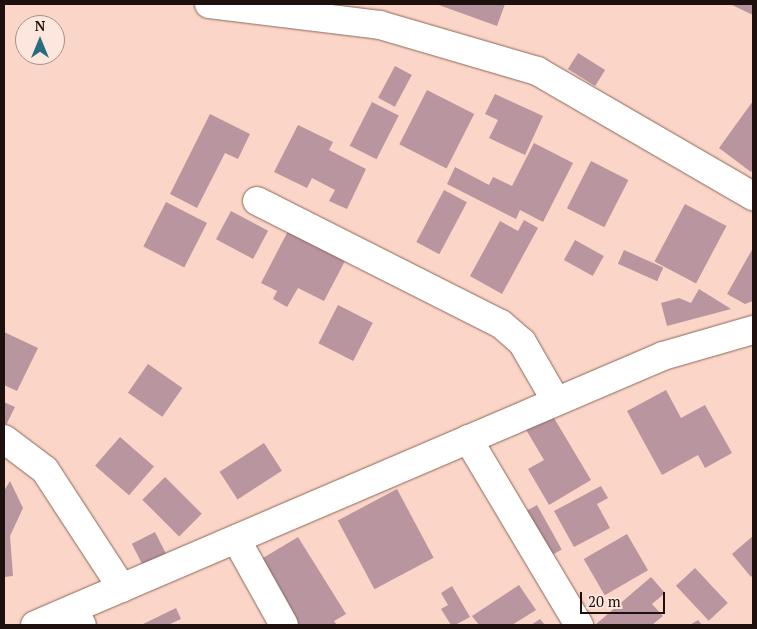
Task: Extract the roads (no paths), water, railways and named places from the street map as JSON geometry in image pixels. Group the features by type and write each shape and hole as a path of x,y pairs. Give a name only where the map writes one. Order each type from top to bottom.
{"street":[{"path":"210,4 380,25 537,71 753,196"},
{"path":"257,201 501,324 522,342 556,401"},
{"path":"35,625 78,617 122,588 663,356 753,330"},
{"path":"4,439 45,470 122,588"},
{"path":"468,439 579,625"},
{"path":"236,539 284,625"}]}
